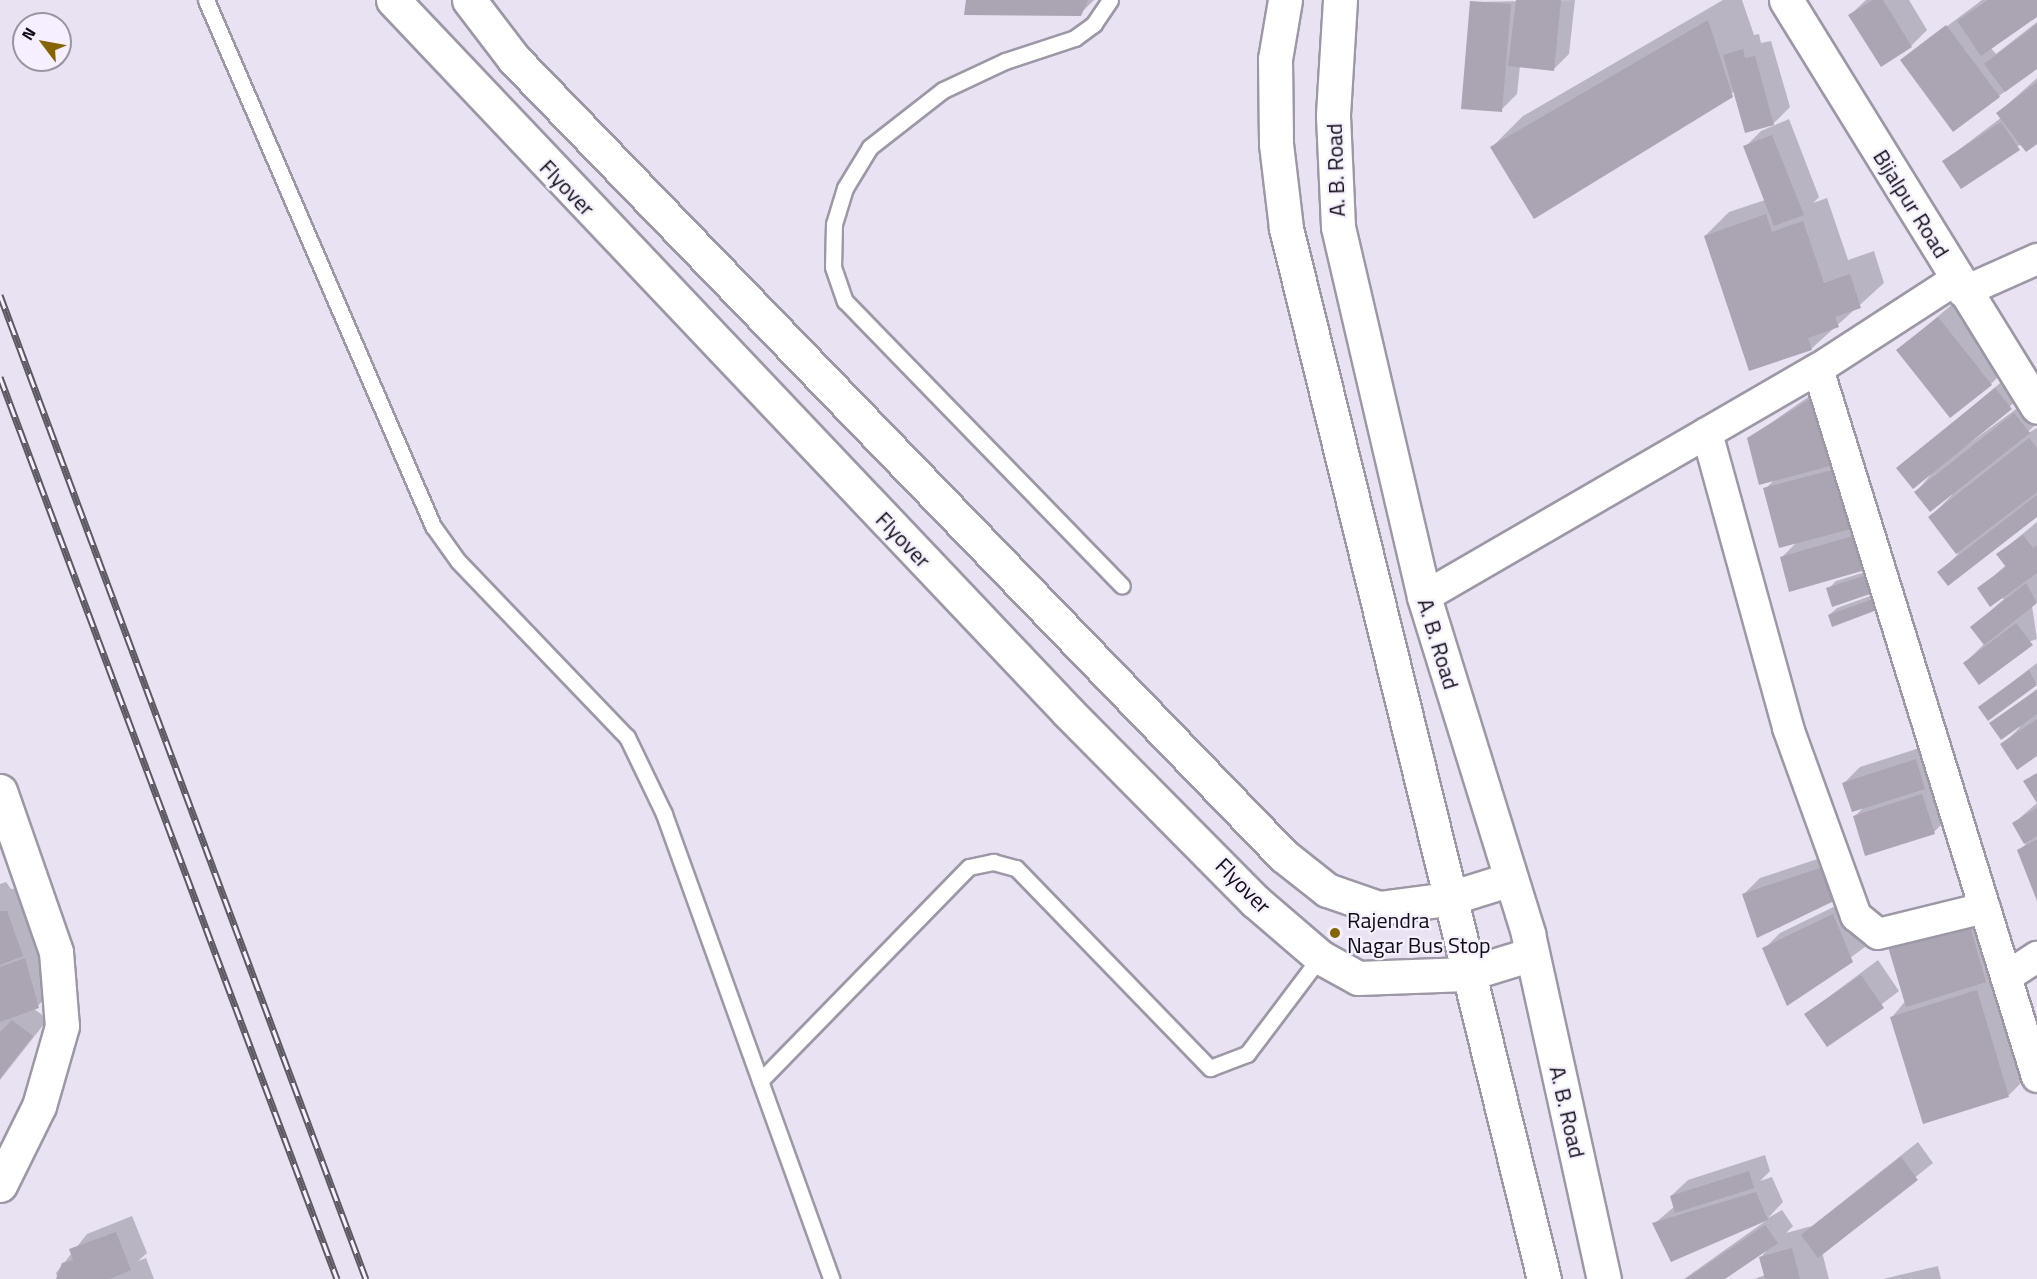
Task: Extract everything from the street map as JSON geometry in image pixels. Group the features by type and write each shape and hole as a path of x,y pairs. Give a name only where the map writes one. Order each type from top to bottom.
{"main road":[{"name":"Flyover","path":"393,0 1068,712 1255,901 1320,957 1358,978 1467,974 1532,954"},
{"path":"469,0 514,58 1284,856 1327,890 1379,908 1447,899 1511,879"},
{"name":"A. B. Road","path":"1285,0 1275,69 1276,144 1286,228 1467,974"},
{"name":"A. B. Road","path":"1340,0 1333,116 1338,227 1424,597 1532,954 1604,1279"},
{"name":"Bijalpur Road","path":"1786,0 2037,407"},
{"path":"0,791 56,952 62,1026 39,1106 0,1185"},
{"path":"1467,974 1544,1279"}],"street":[{"path":"1424,597 1960,285 2037,259"},
{"path":"1818,369 2037,1077"},
{"path":"1707,433 1788,728 1856,916 1878,934 1985,908"},
{"path":"2006,977 2037,957"}],"lane":[{"path":"206,0 433,526 459,561 627,737 664,814 831,1279"},
{"path":"1110,0 1094,24 1075,38 1005,61 944,90 870,147 845,188 834,224 833,267 845,301 1122,586"},
{"path":"760,1081 969,867 993,862 1016,868 1210,1068 1247,1054 1320,957"}],"building":[{"path":"966,0 1088,0 1081,16 964,15"},
{"path":"1516,0 1561,0 1554,71 1508,66"},
{"path":"1873,0 1883,0 1912,47 1881,67 1848,15"},
{"path":"1988,0 2037,0 2037,17 1981,56 1957,21"},
{"path":"1470,1 1511,4 1502,112 1461,109"},
{"path":"1708,20 1733,97 1534,219 1490,147"},
{"path":"2037,24 2037,69 2005,92 1984,64"},
{"path":"1946,25 2000,97 1953,132 1900,60"},
{"path":"1743,49 1745,58 1755,56 1774,125 1745,133 1723,55"},
{"path":"2037,82 2037,144 2026,152 1996,113"},
{"path":"2001,122 2020,150 1961,189 1942,161"},
{"path":"1772,135 1804,215 1774,226 1743,146"},
{"path":"1766,214 1772,232 1803,221 1824,283 1850,274 1861,308 1835,317 1839,327 1808,338 1812,350 1749,371 1704,236"},
{"path":"1938,317 1992,385 1950,418 1896,350"},
{"path":"1995,388 2012,409 1913,489 1896,468"},
{"path":"1815,396 1837,464 1759,485 1747,438"},
{"path":"2014,413 2030,433 1930,512 1914,492"},
{"path":"2029,438 2037,448 2037,492 1956,554 1928,517"},
{"path":"1836,469 1851,529 1779,548 1763,488"},
{"path":"2037,495 2037,517 1948,586 1937,572"},
{"path":"2023,535 2033,548 2037,545 2037,573 1990,607 1977,588 2006,567 1996,554"},
{"path":"1853,536 1862,571 1789,592 1780,557"},
{"path":"1870,574 1876,592 1832,607 1826,588"},
{"path":"2026,583 2037,603 1984,645 1970,627"},
{"path":"1873,599 1877,610 1832,627 1828,615"},
{"path":"2016,623 2033,645 1979,685 1963,663"},
{"path":"2029,670 2037,685 1988,721 1978,707"},
{"path":"2037,690 2037,714 2001,740 1989,723"},
{"path":"2037,719 2037,756 2017,770 2000,744"},
{"path":"1916,759 1925,789 1852,812 1842,783"},
{"path":"2037,773 2037,803 2023,781"},
{"path":"1922,794 1935,834 1865,856 1853,816"},
{"path":"2037,808 2037,836 2024,844 2012,823"},
{"path":"2037,839 2037,901 2017,850"},
{"path":"1826,866 1838,899 1757,938 1742,894"},
{"path":"0,911 7,911 23,956 0,965"},
{"path":"1833,914 1853,962 1787,1006 1762,948"},
{"path":"1969,922 1986,982 1906,1007 1888,947"},
{"path":"25,958 39,1008 0,1022 0,967"},
{"path":"1861,975 1884,1008 1827,1047 1804,1014"},
{"path":"1977,990 2009,1097 1923,1124 1890,1017"},
{"path":"12,1020 33,1036 0,1078 0,1032"},
{"path":"1901,1157 1918,1180 1818,1258 1801,1235"},
{"path":"1749,1171 1754,1188 1675,1213 1670,1196"},
{"path":"1756,1192 1768,1220 1671,1262 1652,1223"},
{"path":"1765,1225 1778,1243 1725,1279 1686,1279"},
{"path":"116,1232 131,1270 110,1279 56,1279 62,1263 73,1260 69,1249"},
{"path":"1792,1248 1800,1279 1765,1279 1759,1257"}],"railway":[{"path":"0,295 366,1279"},
{"path":"0,377 337,1279"}],"place":[{"name":"Rajendra Nagar Bus Stop","path":"1335,933"}]}
